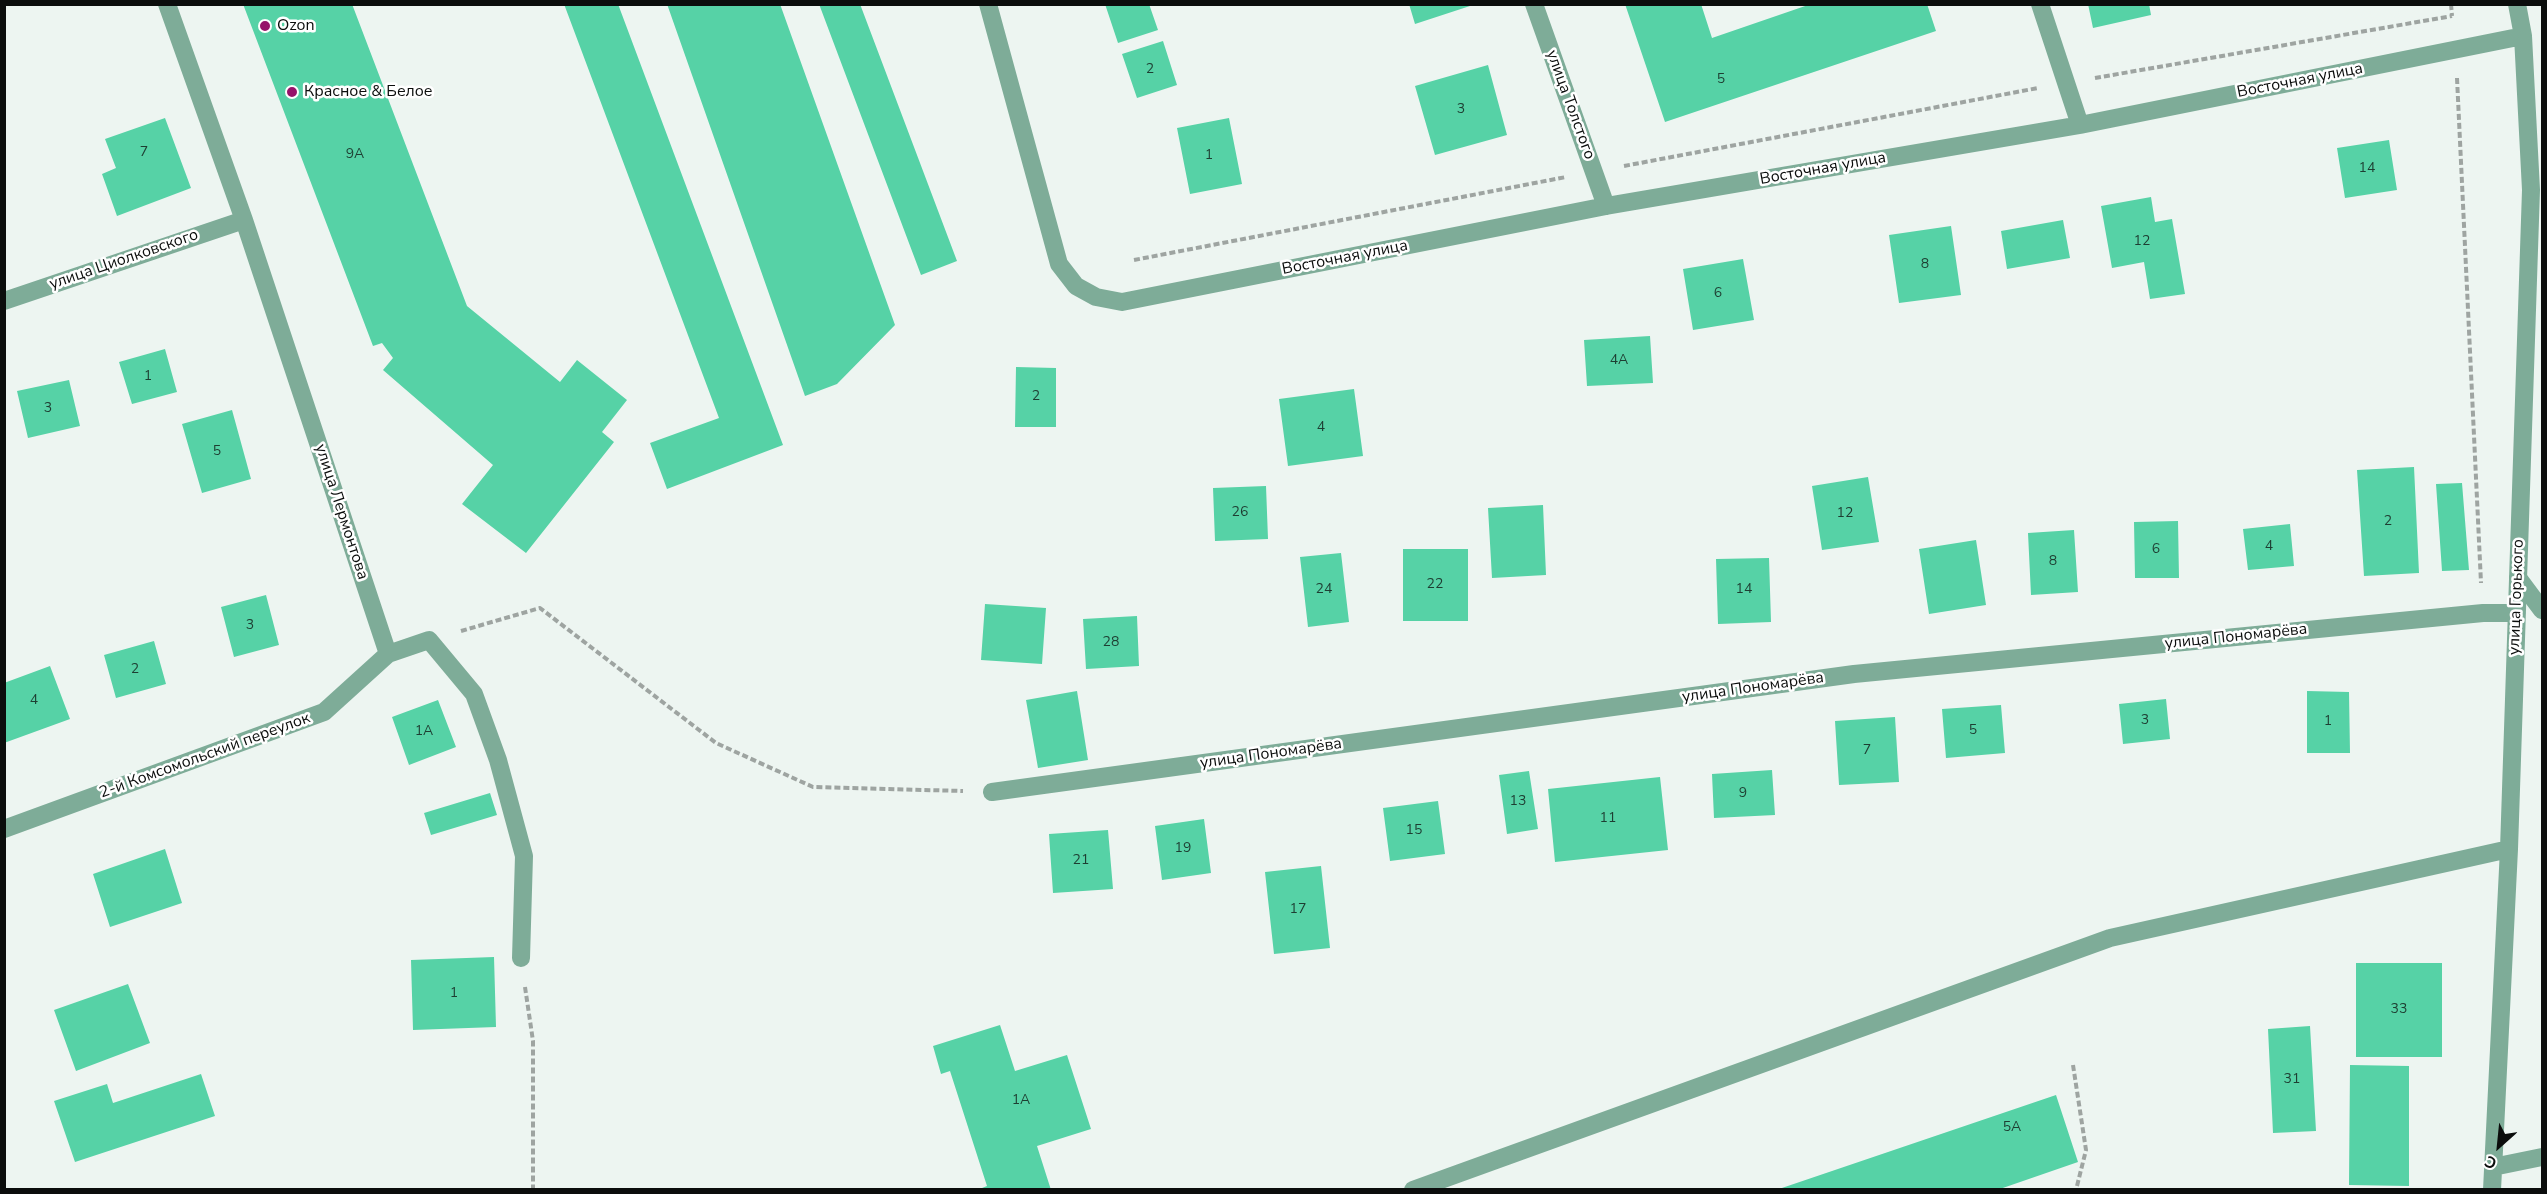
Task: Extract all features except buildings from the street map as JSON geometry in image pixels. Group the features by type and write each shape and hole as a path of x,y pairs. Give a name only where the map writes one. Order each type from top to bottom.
{"street":[{"name":"улица Лермонтова","path":"167,4 244,220 388,654"},
{"name":"Восточная улица","path":"988,4 1059,264 1076,286 1096,297 1122,302 1606,206 2079,125 2523,36"},
{"name":"улица Толстого","path":"1534,4 1606,206"},
{"path":"2040,4 2079,125"},
{"name":"улица Горького","path":"2492,1190 2537,190 2523,36 2517,4"},
{"name":"улица Циолковского","path":"4,301 244,220"},
{"path":"2518,578 2542,610"},
{"name":"улица Пономарёва","path":"992,792 1854,674 2483,613 2517,613"},
{"path":"388,654 429,640 474,694 498,760 524,856 521,958"},
{"name":"2-й Комсомольский переулок","path":"4,829 324,712 388,654"},
{"path":"1413,1190 2109,938 2509,849"},
{"path":"2493,1167 2542,1157"}],"path":[{"path":"2451,4 2456,51 2483,613"},
{"path":"1134,260 2066,83 2452,16"},
{"path":"429,640 540,608 716,742 813,787 992,792"},
{"path":"521,958 533,1041 533,1190"},
{"path":"2073,1065 2086,1150 2076,1190"}],"place":[{"name":"Ozon","path":"265,26"},
{"name":"Красное & Белое","path":"292,92"}]}
